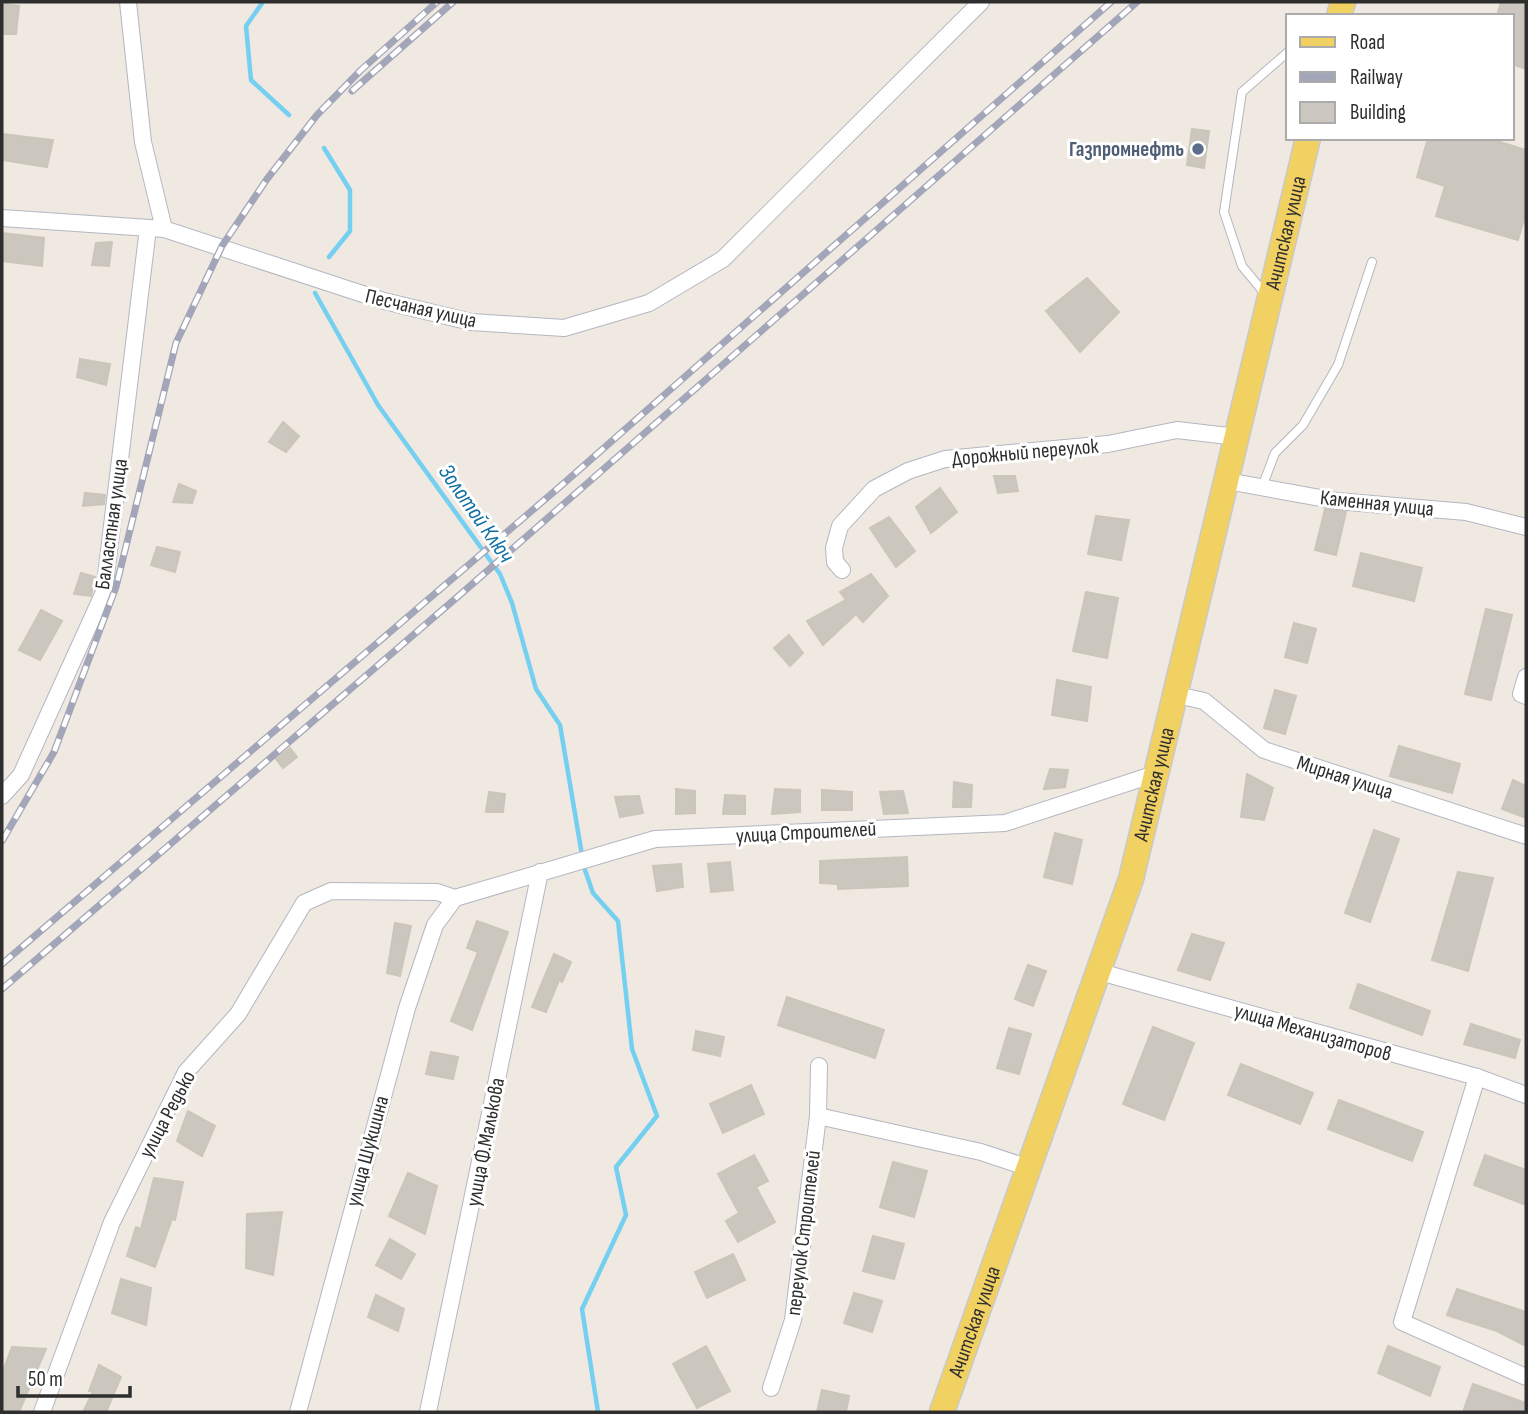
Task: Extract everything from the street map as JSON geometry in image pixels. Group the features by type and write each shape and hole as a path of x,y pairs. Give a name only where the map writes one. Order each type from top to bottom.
{"main road":[{"name":"Ачитская улица","path":"942,1412 1131,879 1308,140"}],"street":[{"path":"128,2 143,142 156,228"},
{"name":"Песчаная улица","path":"2,218 156,228 228,248 296,274 397,304 471,322 564,328 649,303 723,259 981,2"},
{"name":"Балластная улица","path":"2,796 21,775 104,592 156,228"},
{"name":"Дорожный переулок","path":"842,570 835,562 834,548 840,526 874,489 908,471 945,459 1108,444 1177,430 1237,437"},
{"name":"Каменная улица","path":"1227,481 1337,501 1466,512 1526,527"},
{"path":"1526,677 1521,695 1526,696"},
{"name":"Мирная улица","path":"1177,695 1205,701 1264,750 1526,836"},
{"name":"улица Строителей","path":"455,898 655,839 1005,823 1157,773"},
{"name":"улица Ф.Малькова","path":"428,1412 540,872"},
{"name":"улица Редько","path":"42,1412 112,1222 186,1072 238,1014 304,902 331,891 437,892 455,898"},
{"name":"улица Шукшина","path":"298,1412 407,1008 435,925 455,898"},
{"name":"улица Механизаторов","path":"1100,972 1477,1077 1526,1095"},
{"name":"переулок Строителей","path":"771,1388 793,1320 818,1116 819,1066"},
{"path":"1477,1077 1402,1322 1526,1377"},
{"path":"818,1116 981,1152 1029,1168"}],"lane":[{"path":"1269,299 1242,266 1224,212 1242,92 1286,54"},
{"path":"1262,487 1275,453 1303,425 1338,365 1372,262"}],"building":[{"path":"1501,2 1526,2 1526,69 1514,65 1514,14 1498,14"},
{"path":"2,4 19,6 16,34 2,34"},
{"path":"1192,129 1209,131 1204,168 1187,165"},
{"path":"2,134 53,140 47,167 2,160"},
{"path":"1427,140 1494,140 1526,150 1526,212 1518,240 1436,216 1445,186 1417,177"},
{"path":"2,233 44,238 42,266 2,261"},
{"path":"112,242 109,266 92,265 96,243"},
{"path":"1087,278 1119,312 1080,352 1046,311"},
{"path":"80,359 110,364 106,385 77,377"},
{"path":"283,422 299,436 286,452 269,442"},
{"path":"994,476 1015,476 1018,491 998,493"},
{"path":"179,484 196,491 192,503 173,502"},
{"path":"940,488 957,512 931,533 916,507"},
{"path":"85,493 105,495 104,504 83,506"},
{"path":"1325,509 1346,512 1336,555 1315,550"},
{"path":"1096,516 1129,520 1121,560 1088,554"},
{"path":"889,517 915,551 896,567 870,528"},
{"path":"157,547 180,552 175,572 151,565"},
{"path":"1361,553 1422,568 1414,601 1353,586"},
{"path":"81,573 95,577 91,596 74,594"},
{"path":"871,574 888,596 863,622 856,614 823,645 807,621 846,600 840,592"},
{"path":"1086,592 1118,598 1107,658 1073,651"},
{"path":"1486,609 1512,615 1491,700 1465,694"},
{"path":"41,610 62,621 40,660 19,650"},
{"path":"1294,623 1316,629 1307,663 1285,657"},
{"path":"789,635 803,653 790,666 774,648"},
{"path":"1057,680 1091,687 1087,721 1052,715"},
{"path":"1275,690 1296,696 1285,734 1264,728"},
{"path":"1399,746 1460,764 1452,793 1390,776"},
{"path":"290,748 297,757 283,768 276,759"},
{"path":"1050,769 1068,770 1065,787 1044,789"},
{"path":"1247,774 1273,788 1264,820 1241,817"},
{"path":"1513,780 1526,786 1526,818 1502,809"},
{"path":"954,782 972,785 971,807 953,807"},
{"path":"676,789 695,791 695,813 676,814"},
{"path":"775,789 800,790 800,812 772,814"},
{"path":"822,790 852,792 852,810 822,810"},
{"path":"903,791 908,813 884,814 880,792"},
{"path":"489,792 505,794 503,812 486,812"},
{"path":"725,795 745,796 745,814 723,814"},
{"path":"639,796 643,813 620,817 615,797"},
{"path":"1374,830 1399,839 1370,922 1345,913"},
{"path":"1055,833 1082,840 1072,884 1044,877"},
{"path":"907,857 908,886 838,889 838,884 820,883 820,861"},
{"path":"730,862 733,890 711,892 708,864"},
{"path":"681,864 683,887 657,891 653,866"},
{"path":"1458,872 1493,878 1468,971 1432,960"},
{"path":"477,921 508,932 472,1030 451,1021 478,952 467,948"},
{"path":"395,923 411,926 400,976 387,973"},
{"path":"1192,934 1224,943 1210,980 1178,970"},
{"path":"554,954 571,962 562,982 559,980 546,1012 532,1007"},
{"path":"1028,965 1046,971 1033,1006 1015,999"},
{"path":"1358,984 1430,1011 1422,1035 1350,1008"},
{"path":"787,997 884,1030 875,1058 778,1025"},
{"path":"1471,1024 1520,1040 1515,1058 1464,1044"},
{"path":"1153,1027 1194,1043 1164,1120 1123,1104"},
{"path":"1009,1028 1031,1034 1019,1074 997,1068"},
{"path":"696,1031 724,1037 720,1056 693,1050"},
{"path":"431,1052 458,1057 453,1079 426,1074"},
{"path":"1241,1064 1313,1093 1300,1124 1228,1095"},
{"path":"751,1085 764,1114 723,1133 710,1104"},
{"path":"1339,1100 1423,1132 1412,1161 1328,1129"},
{"path":"188,1111 215,1126 202,1156 177,1141"},
{"path":"754,1155 768,1181 756,1187 775,1222 738,1242 726,1221 739,1213 718,1174"},
{"path":"1485,1155 1526,1170 1526,1205 1474,1185"},
{"path":"893,1162 927,1171 914,1217 880,1207"},
{"path":"408,1173 437,1186 425,1234 389,1216"},
{"path":"154,1178 183,1182 175,1220 172,1219 155,1267 127,1256 136,1227 141,1229"},
{"path":"282,1212 273,1275 246,1268 247,1214"},
{"path":"873,1236 904,1244 894,1279 863,1271"},
{"path":"390,1239 415,1254 401,1279 376,1265"},
{"path":"733,1254 745,1280 707,1298 695,1272"},
{"path":"121,1279 151,1288 146,1325 112,1313"},
{"path":"1457,1289 1526,1312 1526,1346 1497,1331 1447,1315"},
{"path":"854,1293 882,1301 872,1332 844,1323"},
{"path":"376,1295 404,1309 398,1331 368,1317"},
{"path":"706,1346 730,1391 697,1408 673,1364"},
{"path":"1388,1346 1440,1367 1430,1396 1378,1373"},
{"path":"12,1347 46,1349 19,1412 2,1412 2,1374"},
{"path":"99,1365 121,1377 106,1412 83,1412 93,1392 89,1391"},
{"path":"1473,1384 1526,1403 1526,1412 1463,1412"},
{"path":"822,1390 849,1396 846,1412 817,1412"}],"waterway":[{"name":"Золотой Ключ","path":"263,2 246,26 251,80 289,115"},
{"name":"Золотой Ключ","path":"324,148 350,190 350,231 329,257"},
{"name":"Золотой Ключ","path":"315,293 378,405 500,574 512,603 536,689 560,725 582,855"},
{"name":"Золотой Ключ","path":"585,870 593,893 618,921 632,1049 657,1116 616,1167 626,1215 582,1309 598,1412"}],"railway":[{"path":"2,841 54,752 116,587 176,343 222,246 267,179 317,115 361,70 437,2"},
{"path":"352,91 453,2"},
{"path":"2,964 563,484 1111,2"},
{"path":"2,989 462,593 1137,2"}],"place":[{"name":"Газпромнефть","path":"1198,149"}]}
